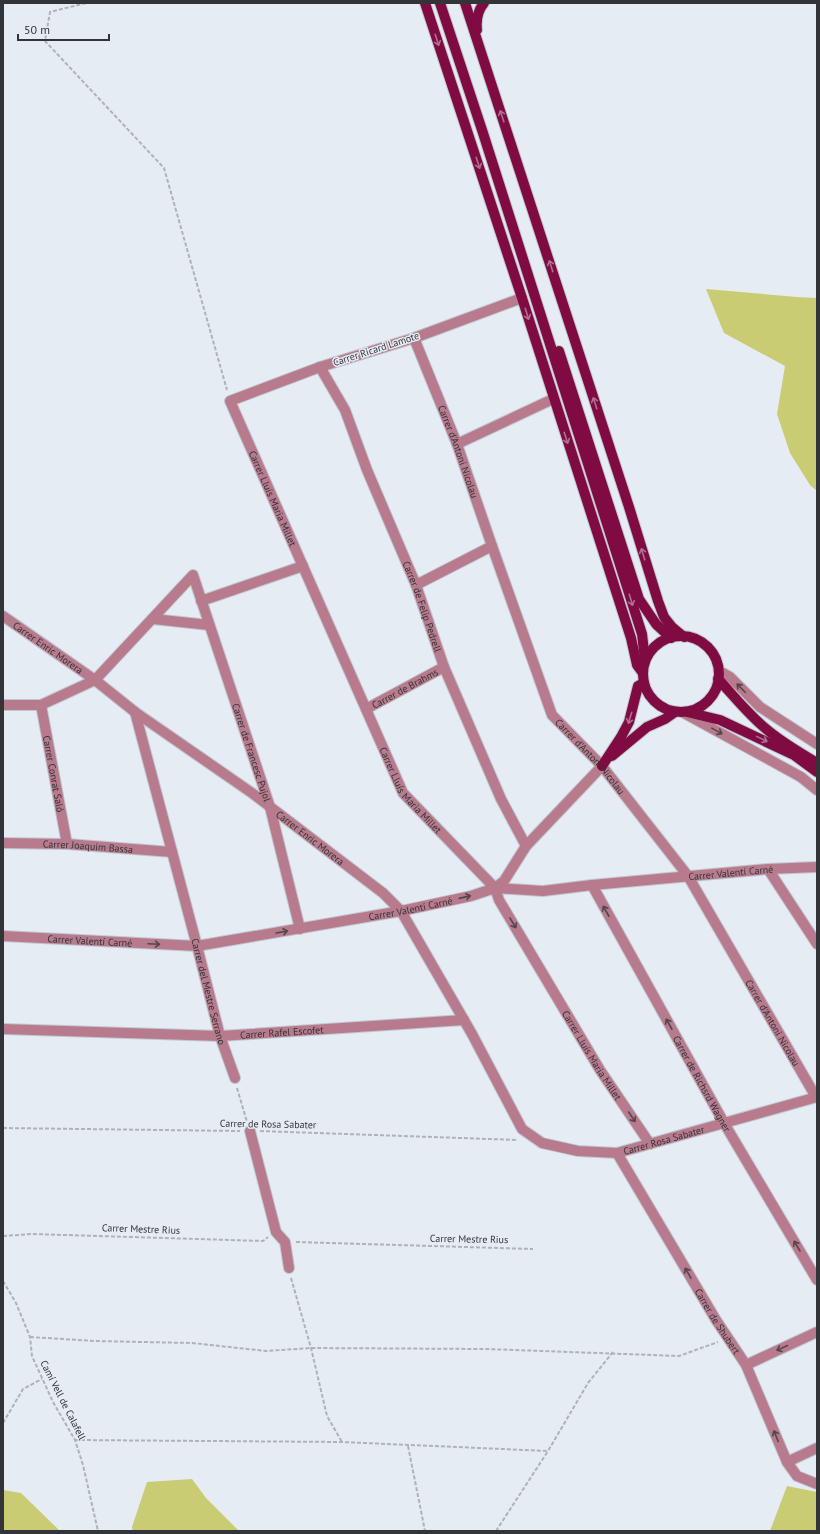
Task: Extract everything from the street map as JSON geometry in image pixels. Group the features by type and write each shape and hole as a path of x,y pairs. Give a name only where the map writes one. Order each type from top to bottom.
{"main road":[{"path":"425,3 522,298 630,638 637,665 650,696 661,707 720,720 727,723 794,755 817,772"},
{"path":"440,3 492,161 642,634 645,660 643,678 638,686 629,722 602,766"},
{"path":"446,3 639,599 656,624 671,638"},
{"path":"465,3 658,601 664,617 672,627 684,637"},
{"path":"480,50 476,24 479,12 484,3"},
{"path":"602,766 647,727 681,712 698,708 708,701 715,690 718,675 716,661 704,644 694,639 684,637 671,638 660,642 651,650 645,660"},
{"path":"718,675 743,708 766,729 796,751 817,763"}],"street":[{"name":"Carrer Ricard Lamote","path":"230,401 320,367 414,338 522,298"},
{"name":"Carrer d'Antoni Nicolau","path":"414,338 457,444 552,715 602,766 688,876 816,1097"},
{"name":"Carrer de Felip Pedrell","path":"320,367 345,410 367,470 416,584 444,667 501,799 526,846"},
{"path":"457,444 553,399"},
{"name":"Carrer Lluís Maria Millet","path":"230,401 403,793 495,888 499,900 600,1070 650,1144"},
{"path":"416,584 492,546"},
{"path":"201,601 303,566"},
{"name":"Carrer de Francesc Pujol","path":"95,680 193,575 270,807 300,929"},
{"name":"Carrer Enric Morera","path":"3,616 95,680 135,712 270,807 383,893 401,911 464,1020 522,1129 533,1137"},
{"path":"153,619 209,625"},
{"name":"Carrer de Brahms","path":"366,709 444,667"},
{"path":"718,675 730,677 760,707 817,744"},
{"path":"3,705 41,705 95,680"},
{"name":"Carrer Conrat Saló","path":"41,705 67,844"},
{"name":"Carrer del Mestre Serrano","path":"135,712 198,946 220,1036 235,1078"},
{"path":"681,712 801,777 817,790"},
{"path":"495,888 504,881 526,846 602,766"},
{"name":"Carrer Joaquim Bassa","path":"3,843 67,844 172,852"},
{"name":"Carrer Valentí Carné","path":"3,936 198,946 401,911 471,896 495,888 543,891 688,876 768,869 817,867"},
{"path":"768,869 817,944"},
{"name":"Carrer de Richsrd Wagner","path":"592,885 724,1123 817,1280"},
{"name":"Carrer Rafel Escofet","path":"3,1030 220,1036 464,1020"},
{"name":"Carrer Rosa Sabater","path":"533,1137 542,1143 578,1151 617,1153 816,1097"},
{"path":"250,1131 276,1232 285,1242 289,1268"},
{"name":"Carrer de Shubert","path":"617,1153 716,1320 746,1365 786,1462 797,1476 817,1484"},
{"path":"746,1365 817,1332"},
{"path":"786,1462 817,1448"}],"path":[{"path":"86,3 50,12 45,41 164,168 230,401"},
{"path":"235,1078 250,1131"},
{"name":"Carrer de Rosa Sabater","path":"3,1128 250,1131 514,1141 533,1137"},
{"name":"Carrer Mestre Rius","path":"3,1236 32,1234 264,1241 276,1232"},
{"name":"Carrer Mestre Rius","path":"285,1242 533,1249"},
{"path":"289,1268 311,1348 327,1416 342,1442"},
{"name":"Camí Vell de Calafell","path":"3,1281 16,1303 30,1337 32,1356 42,1379 53,1402 75,1440 83,1465 98,1531"},
{"path":"30,1337 94,1341 192,1343 266,1351 311,1348 487,1349 613,1352 679,1356 728,1339"},
{"path":"496,1531 548,1451 588,1382 613,1352"},
{"path":"3,1423 23,1389 42,1379"},
{"path":"75,1440 342,1442 548,1451"},
{"path":"408,1445 425,1531"}],"green space":[{"path":"706,289 817,298 817,491 810,485 790,453 777,414 785,366 724,333"},
{"path":"192,1479 206,1498 239,1531 133,1531 132,1527 147,1482"},
{"path":"787,1486 817,1492 817,1531 770,1531"},
{"path":"3,1490 21,1493 60,1531 3,1531"}]}
